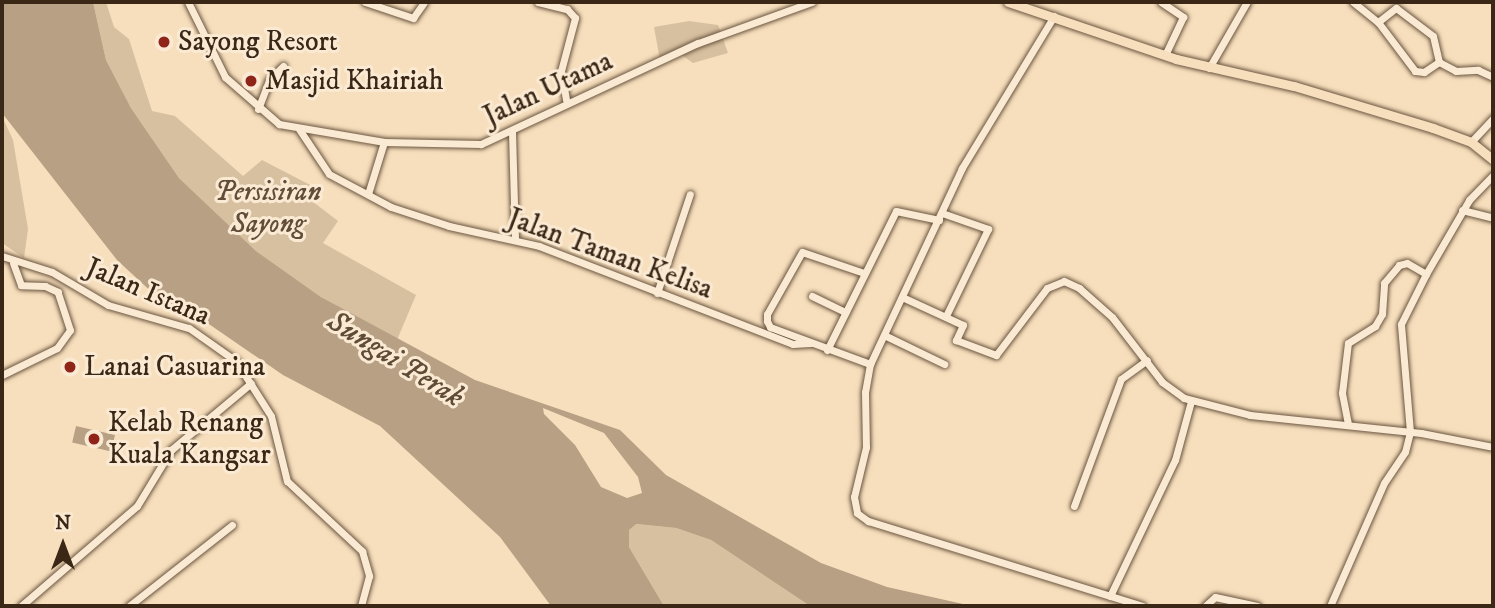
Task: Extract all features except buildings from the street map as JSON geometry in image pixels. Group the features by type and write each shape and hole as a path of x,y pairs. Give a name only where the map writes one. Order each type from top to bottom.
{"main road":[{"path":"1008,2 1209,68 1351,102 1471,142 1493,160"}],"street":[{"name":"Jalan Utama","path":"188,2 215,63 233,88 279,124 384,142 481,144 512,132 566,100 698,43 812,2"},
{"path":"365,2 413,18 424,2"},
{"path":"538,2 567,9 575,18 561,71 566,100"},
{"path":"1162,2 1182,17 1165,55"},
{"path":"1209,68 1247,2"},
{"path":"1353,2 1378,22 1415,71 1424,72 1439,62"},
{"path":"1378,22 1396,8 1433,36 1439,62 1456,71 1478,69 1493,77"},
{"path":"1054,16 986,122 870,364 865,392 866,447 854,497 862,518 1142,606"},
{"path":"258,110 269,80 283,66"},
{"path":"1471,142 1493,118"},
{"name":"Jalan Taman Kelisa","path":"299,129 329,174 427,220 515,239 793,344 810,343"},
{"path":"512,132 515,239"},
{"path":"368,194 384,142"},
{"path":"1330,606 1384,483 1402,459 1410,432 1401,324 1409,300 1462,211 1493,175"},
{"path":"657,293 690,194"},
{"path":"827,350 896,211 940,217 988,229 946,316"},
{"path":"1462,211 1493,218"},
{"path":"864,273 808,253 797,255 767,321 770,327 870,364"},
{"name":"Jalan Istana","path":"2,256 13,263 52,272 107,305 189,328 236,360 271,416 287,481 362,551 369,576 360,606"},
{"path":"2,375 57,348 69,330 68,312 58,292 45,286 21,285 13,263"},
{"path":"1348,424 1342,393 1348,343 1375,326 1382,314 1384,283 1399,265 1407,263 1426,274"},
{"path":"902,297 963,324 956,340 996,355 1046,288 1064,281 1095,300 1168,388 1191,401 1250,415 1410,432 1493,447"},
{"path":"812,296 845,312"},
{"path":"884,335 944,363"},
{"path":"1074,506 1121,379 1147,360"},
{"path":"21,606 137,506 171,450 251,383"},
{"path":"1110,596 1175,460 1191,401"},
{"path":"129,606 232,524"},
{"path":"1205,606 1215,597 1257,606"}],"green space":[{"name":"Persisiran Sayong","path":"93,2 106,2 114,27 129,39 152,111 175,116 243,176 262,160 316,188 312,201 338,221 323,243 416,295 397,340 321,297 256,251 179,178 131,108 106,60"},
{"path":"689,21 718,25 728,53 693,63 679,53 660,60 654,27"},
{"path":"2,116 13,140 28,229 24,258 2,243"},
{"path":"635,524 676,528 711,540 810,606 664,606 629,547 629,530"}],"water":[{"name":"Sungai Perak","path":"2,2 93,2 106,60 131,108 179,178 256,251 321,297 475,380 620,430 666,475 821,563 887,587 972,606 810,606 711,540 676,528 636,524 629,530 629,547 664,606 551,606 500,537 380,426 283,375 203,320 157,297 117,260 2,113","holes":["543,408 604,433 638,477 642,493 627,498 601,487 575,445 544,414"]},
{"name":"Kelab Renang Kuala Kangsar","path":"76,426 115,435 111,452 72,443"}],"place":[{"name":"Sayong Resort","path":"164,42"},
{"name":"Masjid Khairiah","path":"251,81"},
{"name":"Lanai Casuarina","path":"70,367"},
{"name":"Kelab Renang Kuala Kangsar","path":"94,439"}]}
